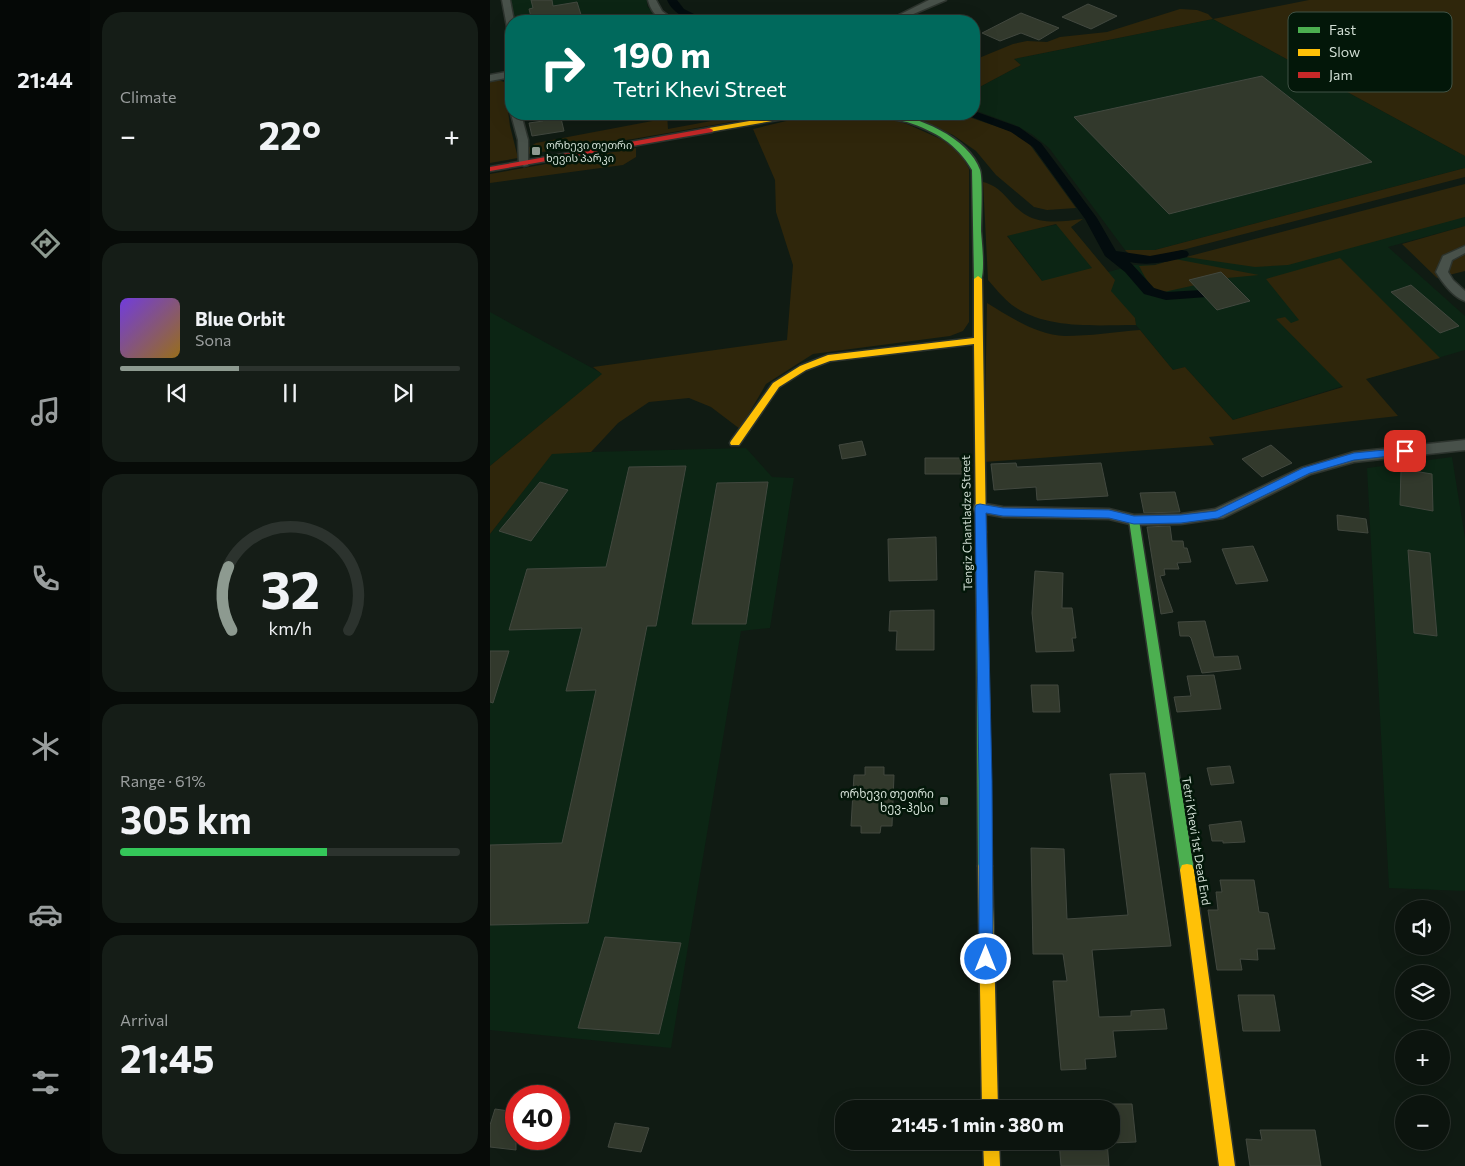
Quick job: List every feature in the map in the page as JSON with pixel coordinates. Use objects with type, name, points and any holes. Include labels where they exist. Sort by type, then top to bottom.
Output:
[{"type":"street","points":[[506,0],[509,15]]},
{"type":"street","points":[[652,0],[659,15]]},
{"type":"street","points":[[904,15],[937,0]]},
{"type":"street","points":[[490,78],[505,75]]},
{"type":"street","points":[[518,120],[523,140],[524,163]]},
{"type":"street","points":[[490,169],[767,120]]},
{"type":"street","name":"Tengiz Chantladze Street","points":[[908,120],[949,137],[966,151],[976,170],[986,978],[990,1100]]},
{"type":"street","points":[[1465,249],[1447,258],[1442,272],[1448,282],[1465,297]]},
{"type":"street","points":[[735,443],[776,385],[802,368],[828,358],[977,341]]},
{"type":"street","points":[[980,508],[1003,512],[1109,514],[1134,520],[1181,519],[1218,514],[1306,471],[1354,456],[1465,445]]},
{"type":"street","name":"Tetri Khevi 1st Dead End","points":[[1134,520],[1201,966],[1227,1166]]},
{"type":"street","points":[[991,1150],[992,1166]]},
{"type":"shaded area","points":[[510,0],[647,0],[647,6],[655,15],[514,15]]},
{"type":"shaded area","points":[[1309,0],[1465,0],[1465,156],[1347,92],[1452,92],[1452,12],[1288,12],[1288,60],[1213,19]]},
{"type":"shaded area","points":[[1180,9],[1197,10],[1208,14],[1213,19],[1014,59],[1021,65],[980,87],[980,58],[1013,44],[1027,41],[1047,42],[1060,37],[1107,32]]},
{"type":"shaded area","points":[[1213,19],[1288,60],[1288,92],[1347,92],[1465,156],[1465,168],[1155,250],[1125,250],[1049,148],[1033,135],[1015,125],[980,112],[980,87],[1021,65],[1014,59]]},
{"type":"shaded area","points":[[490,80],[499,80],[504,82],[505,120],[509,120],[518,158],[490,163]]},
{"type":"shaded area","points":[[658,120],[667,120],[668,129],[717,120],[742,120],[633,139],[528,154],[526,149],[536,143]]},
{"type":"shaded area","points":[[791,120],[893,120],[907,124],[943,140],[961,154],[969,169],[969,322],[963,331],[950,336],[813,354],[766,384],[740,429],[711,407],[689,398],[649,402],[618,423],[591,452],[552,454],[490,534],[490,466],[602,374],[593,367],[787,340],[793,265],[776,212],[775,180],[753,129]]},
{"type":"shaded area","points":[[921,120],[978,120],[1010,131],[1028,142],[1076,208],[1047,210],[1034,207],[996,175],[976,151],[953,135]]},
{"type":"shaded area","points":[[636,148],[636,157],[623,165],[490,183],[490,174]]},
{"type":"shaded area","points":[[1465,168],[1465,177],[1156,257],[1135,257],[1125,250],[1155,250]]},
{"type":"shaded area","points":[[983,182],[996,188],[1020,211],[1033,218],[1054,222],[1083,219],[1071,227],[1115,280],[1111,291],[1135,318],[1136,325],[1072,324],[1040,319],[1012,305],[988,280]],"holes":[[[1056,224],[1092,268],[1042,281],[1007,236]]]},
{"type":"shaded area","points":[[1465,184],[1465,217],[1288,265],[1255,267],[1186,257]]},
{"type":"shaded area","points":[[1465,216],[1465,226],[1388,247],[1465,316],[1465,350],[1233,420],[1185,367],[1173,370],[1136,325],[1135,318],[1042,281],[1007,235],[1083,219],[1071,227],[1108,272],[1134,265],[1155,265],[1186,257],[1270,266]]},
{"type":"shaded area","points":[[1465,226],[1465,271],[1437,278],[1402,244]]},
{"type":"shaded area","points":[[1340,258],[1440,358],[1366,379],[1398,416],[1209,437],[1214,445],[984,462],[987,303],[1034,329],[1055,335],[1084,335],[1140,330],[1173,370],[1185,367],[1233,420],[1343,387],[1276,319],[1285,317],[1291,323],[1299,320],[1266,279]]},
{"type":"shaded area","points":[[1175,259],[1259,275],[1227,278],[1164,292],[1152,286],[1139,266],[1155,265]]},
{"type":"shaded area","points":[[490,312],[603,374],[490,466]]},
{"type":"shaded area","points":[[746,448],[772,477],[794,478],[770,628],[741,631],[671,1048],[490,1030],[490,534],[552,453]]},
{"type":"shaded area","points":[[1452,457],[1465,538],[1465,891],[1389,888],[1367,468]]},
{"type":"building","points":[[531,0],[552,0],[553,6],[577,2],[581,15],[530,15],[529,9],[533,8]]},
{"type":"building","points":[[1088,4],[1117,16],[1091,29],[1062,17]]},
{"type":"building","points":[[1021,13],[1059,28],[1039,40],[1021,33],[1000,41],[982,33]]},
{"type":"building","points":[[1262,76],[1372,162],[1169,214],[1074,117]]},
{"type":"building","points":[[561,120],[564,131],[532,136],[529,123]]},
{"type":"building","points":[[1221,272],[1250,301],[1217,310],[1189,280]]},
{"type":"building","points":[[1411,285],[1459,326],[1440,333],[1391,292]]},
{"type":"building","points":[[862,441],[866,455],[842,459],[839,445]]},
{"type":"building","points":[[1271,445],[1292,463],[1262,477],[1242,459]]},
{"type":"building","points":[[925,458],[967,458],[967,474],[925,474]]},
{"type":"building","points":[[1016,463],[1017,467],[1101,463],[1108,496],[1037,500],[1036,487],[994,490],[991,464]]},
{"type":"building","points":[[686,466],[656,626],[647,626],[588,923],[490,925],[490,845],[562,843],[596,690],[566,691],[582,628],[509,630],[527,569],[606,567],[629,467]]},
{"type":"building","points":[[1401,469],[1432,474],[1433,511],[1400,505]]},
{"type":"building","points":[[540,482],[568,490],[531,541],[499,531]]},
{"type":"building","points":[[768,482],[746,624],[692,624],[717,483]]},
{"type":"building","points":[[1175,492],[1180,512],[1144,513],[1140,493]]},
{"type":"building","points":[[1337,515],[1366,519],[1368,533],[1338,530]]},
{"type":"building","points":[[1170,526],[1172,541],[1183,541],[1184,548],[1187,548],[1191,562],[1177,563],[1179,569],[1164,569],[1165,575],[1160,576],[1173,612],[1161,614],[1147,527]]},
{"type":"building","points":[[936,537],[937,580],[889,581],[888,539]]},
{"type":"building","points":[[1253,546],[1268,581],[1236,584],[1222,549]]},
{"type":"building","points":[[1408,550],[1430,553],[1437,636],[1414,633]]},
{"type":"building","points":[[1035,571],[1063,573],[1062,608],[1072,608],[1076,638],[1072,638],[1074,651],[1036,652],[1032,613]]},
{"type":"building","points":[[934,610],[934,650],[896,650],[897,631],[889,631],[890,611]]},
{"type":"building","points":[[1205,621],[1214,657],[1238,656],[1241,669],[1202,673],[1191,638],[1189,636],[1180,636],[1178,622]]},
{"type":"building","points":[[490,651],[509,651],[493,703],[490,702]]},
{"type":"building","points":[[1214,675],[1221,709],[1177,712],[1174,697],[1191,696],[1187,676]]},
{"type":"building","points":[[1031,685],[1058,685],[1060,712],[1033,712]]},
{"type":"building","points":[[1230,766],[1234,783],[1211,785],[1207,768]]},
{"type":"building","points":[[865,767],[884,767],[884,775],[894,775],[892,826],[881,826],[880,833],[861,833],[861,826],[851,826],[854,775],[865,775]]},
{"type":"building","points":[[1145,773],[1171,946],[1092,950],[1099,1017],[1131,1016],[1131,1011],[1164,1009],[1167,1029],[1113,1031],[1116,1057],[1085,1059],[1086,1069],[1061,1070],[1053,981],[1067,981],[1063,954],[1033,954],[1031,848],[1064,849],[1067,919],[1128,915],[1110,774]]},
{"type":"building","points":[[1241,821],[1245,842],[1223,843],[1223,841],[1212,841],[1209,825]]},
{"type":"building","points":[[1220,880],[1254,880],[1259,912],[1268,913],[1275,949],[1257,949],[1258,960],[1240,959],[1242,970],[1217,970],[1208,910],[1218,910],[1216,892],[1222,892]]},
{"type":"building","points":[[605,937],[681,943],[659,1034],[578,1028]]},
{"type":"building","points":[[1238,995],[1274,995],[1280,1031],[1243,1031]]},
{"type":"building","points":[[1120,1104],[1132,1104],[1136,1142],[1120,1143]]},
{"type":"building","points":[[495,1109],[505,1110],[505,1149],[490,1147],[490,1125]]},
{"type":"building","points":[[615,1123],[649,1128],[641,1152],[608,1147]]},
{"type":"building","points":[[1260,1130],[1315,1130],[1321,1166],[1250,1166],[1246,1139],[1262,1140]]},
{"type":"building","points":[[1060,1150],[1108,1150],[1109,1166],[1061,1166]]},
{"type":"waterway","points":[[672,0],[680,11],[688,15]]},
{"type":"waterway","points":[[980,116],[1023,134],[1037,145],[1091,218],[1110,253],[1130,269],[1149,291],[1166,296],[1202,294]]},
{"type":"waterway","points":[[1117,255],[1150,260],[1182,254]]},
{"type":"traffic: fast","points":[[905,120],[925,126],[949,138],[968,157],[976,170],[978,279]]},
{"type":"traffic: fast","points":[[1134,520],[1187,870]]},
{"type":"traffic: fast","points":[[981,532],[985,866]]},
{"type":"traffic: slow","points":[[709,130],[766,120]]},
{"type":"traffic: slow","points":[[978,279],[981,532]]},
{"type":"traffic: slow","points":[[735,443],[776,385],[803,368],[828,358],[977,341]]},
{"type":"traffic: slow","points":[[985,866],[990,1100]]},
{"type":"traffic: slow","points":[[1187,870],[1227,1166]]},
{"type":"traffic: slow","points":[[991,1150],[992,1166]]},
{"type":"traffic: jam","points":[[490,169],[709,130]]},
{"type":"place","name":"ორხევი თეთრი ხევის პარკი","points":[[536,151]]},
{"type":"place","name":"ორხევი თეთრი ხევ-ჰესი","points":[[944,801]]},
{"type":"route","points":[[986,959],[980,508],[1003,512],[1109,514],[1134,520],[1181,519],[1218,514],[1306,471],[1354,456],[1405,451]]}]
